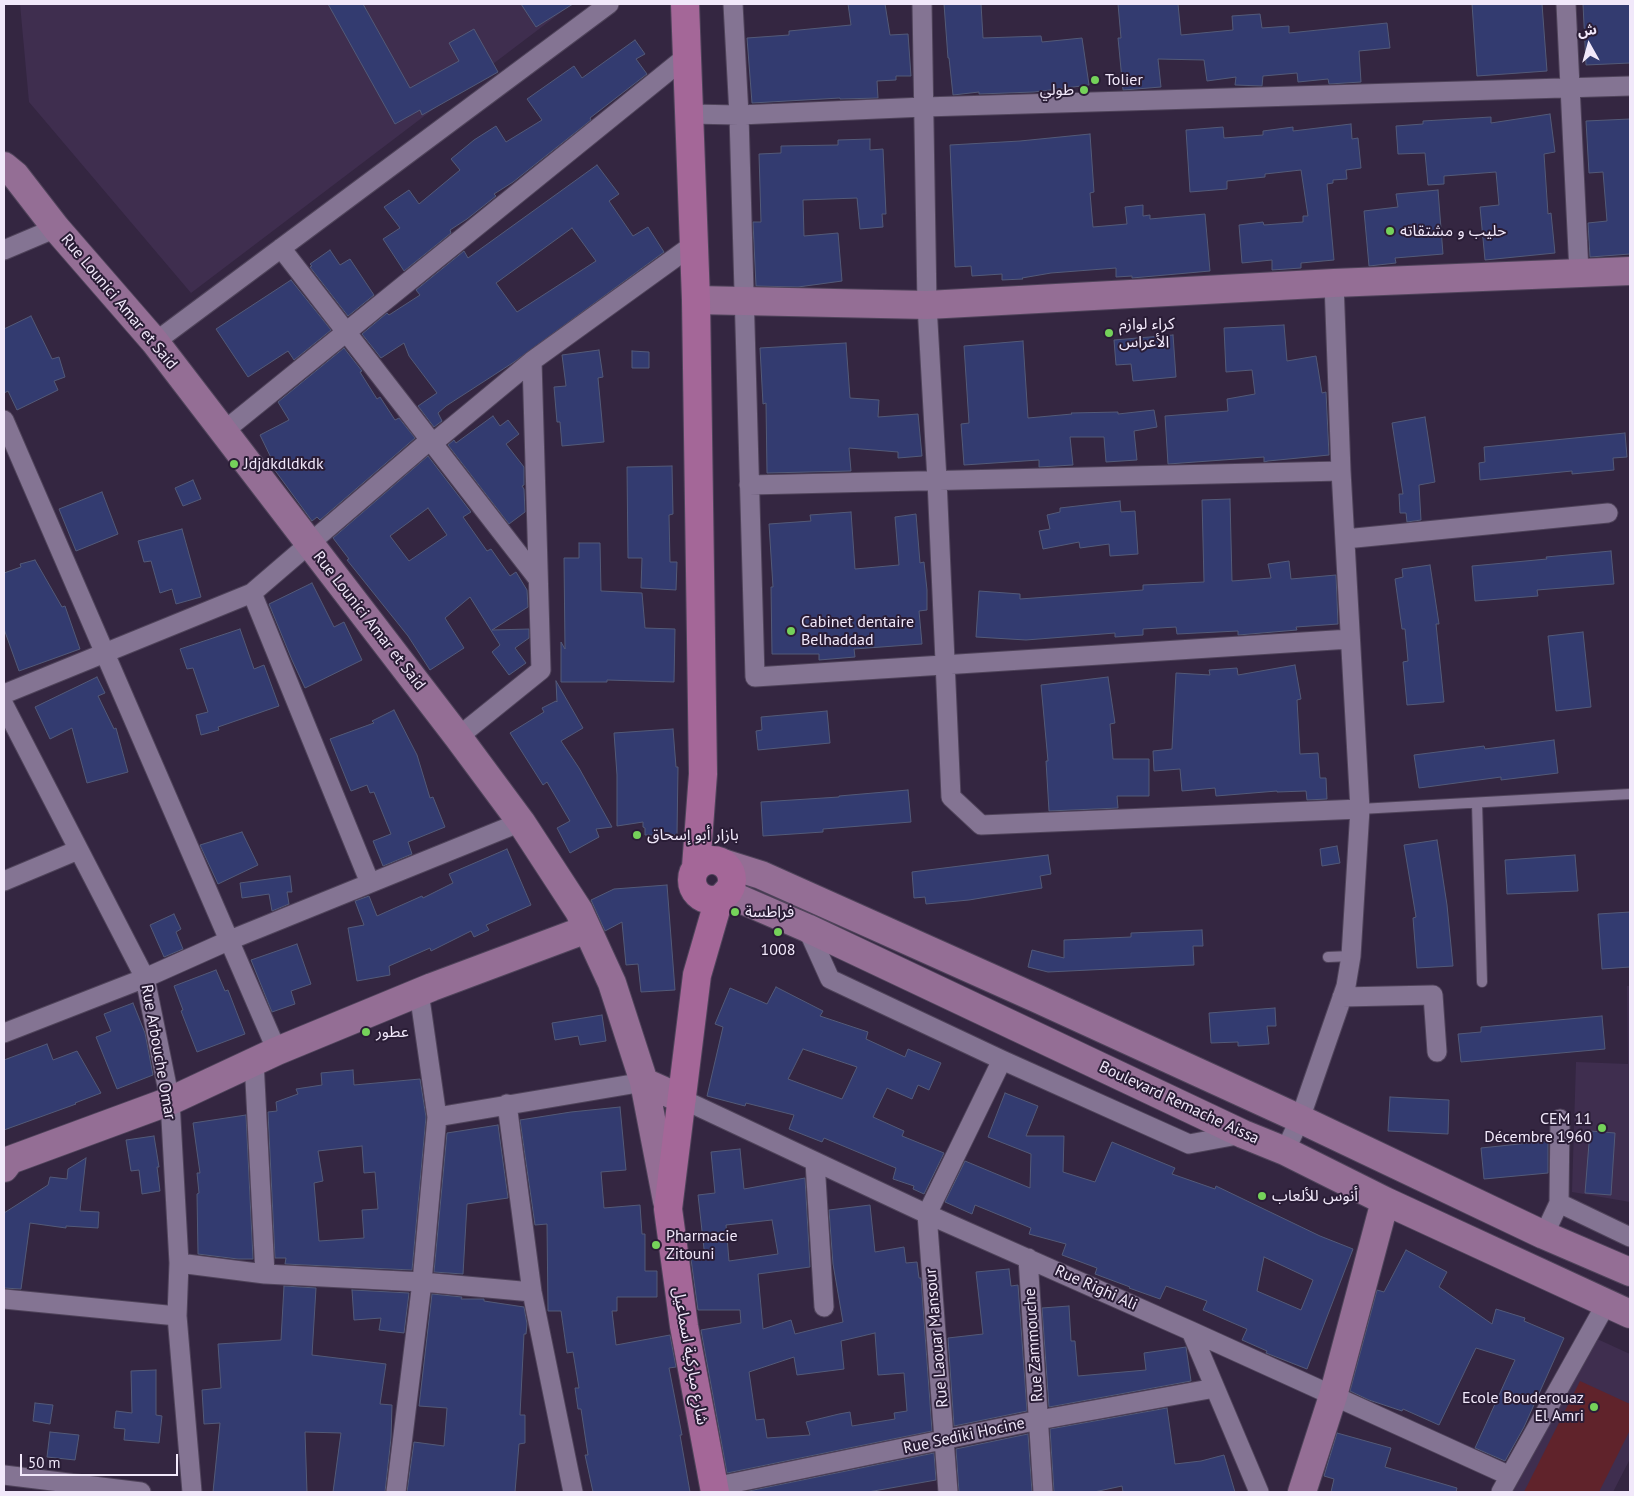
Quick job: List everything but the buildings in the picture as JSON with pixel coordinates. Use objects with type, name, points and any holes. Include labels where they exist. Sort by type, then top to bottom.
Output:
[{"type":"main road","points":[[685,4],[696,300],[703,774],[707,869],[697,975]]},
{"type":"main road","name":"Rue Lounici Amar et Said","points":[[4,166],[14,175],[56,228],[155,342],[224,431],[521,822],[579,911],[612,983],[644,1082],[668,1209]]},
{"type":"main road","points":[[696,300],[927,305],[1334,283],[1630,270]]},
{"type":"main road","points":[[697,975],[722,896],[731,885],[732,879],[728,867],[707,869]]},
{"type":"main road","points":[[707,869],[700,896],[712,900],[722,896]]},
{"type":"main road","points":[[707,869],[761,875],[1300,1119],[1544,1235],[1630,1272]]},
{"type":"main road","name":"Boulevard Remache Aissa","points":[[722,896],[807,928],[1618,1309]]},
{"type":"main road","points":[[6,1163],[170,1101],[266,1056],[420,992],[587,929]]},
{"type":"main road","name":"شارع مباركية اسماعيل","points":[[697,975],[668,1209],[684,1326],[714,1490]]},
{"type":"main road","points":[[644,1082],[682,1100]]},
{"type":"main road","points":[[1302,1492],[1333,1396],[1385,1200]]},
{"type":"street","points":[[155,342],[609,4]]},
{"type":"street","points":[[733,4],[739,114],[755,676],[946,666],[1350,639]]},
{"type":"street","points":[[922,4],[927,305],[951,797],[981,824],[1360,809]]},
{"type":"street","points":[[1566,4],[1578,272]]},
{"type":"street","points":[[224,431],[687,56]]},
{"type":"street","points":[[689,114],[1630,86]]},
{"type":"street","points":[[4,250],[56,228]]},
{"type":"street","points":[[4,694],[252,592],[431,442],[532,361],[694,244]]},
{"type":"street","points":[[281,248],[538,579]]},
{"type":"street","points":[[1285,1151],[1300,1119],[1346,986],[1351,956],[1360,809],[1341,471],[1334,283]]},
{"type":"street","points":[[458,737],[541,670],[532,361]]},
{"type":"street","points":[[4,420],[230,940],[266,1056],[265,1274]]},
{"type":"street","points":[[749,485],[1341,471]]},
{"type":"street","points":[[1345,539],[1608,514]]},
{"type":"street","points":[[252,592],[370,883]]},
{"type":"street","name":"Rue Arbouche Omar","points":[[4,705],[145,978],[170,1101],[179,1263],[177,1316],[192,1492]]},
{"type":"street","points":[[4,1033],[145,978],[230,940],[521,822]]},
{"type":"street","points":[[4,881],[78,850]]},
{"type":"street","points":[[807,928],[830,980],[1189,1144],[1243,1134]]},
{"type":"street","points":[[396,1492],[422,1282],[437,1117],[420,992]]},
{"type":"street","points":[[1342,997],[1433,995],[1438,1052]]},
{"type":"street","points":[[927,1214],[1002,1060]]},
{"type":"street","points":[[437,1117],[644,1082]]},
{"type":"street","name":"Rue Righi Ali","points":[[682,1100],[927,1214],[1333,1396],[1506,1484]]},
{"type":"street","points":[[507,1104],[532,1292],[573,1492]]},
{"type":"street","points":[[1544,1235],[1559,1203],[1560,1119]]},
{"type":"street","points":[[815,1162],[824,1307]]},
{"type":"street","points":[[1559,1203],[1630,1237]]},
{"type":"street","name":"Rue Laouar Mansour","points":[[927,1214],[946,1441],[948,1492]]},
{"type":"street","name":"Rue Zammouche","points":[[1028,1258],[1040,1420],[1043,1492]]},
{"type":"street","points":[[179,1263],[265,1274],[422,1282],[532,1292]]},
{"type":"street","points":[[4,1299],[177,1316]]},
{"type":"street","points":[[1506,1484],[1618,1309]]},
{"type":"street","points":[[1191,1331],[1259,1492]]},
{"type":"street","name":"Rue Sediki Hocine","points":[[714,1490],[1040,1420],[1215,1388]]},
{"type":"street","points":[[4,1474],[141,1492]]},
{"type":"lane","points":[[1360,809],[1630,794]]},
{"type":"lane","points":[[1477,803],[1482,982]]},
{"type":"lane","points":[[1328,957],[1351,956]]},
{"type":"shaded area","points":[[20,4],[572,4],[191,293],[29,102]]},
{"type":"shaded area","name":"CEM 11 Décembre 1960","points":[[1627,986],[1630,986],[1630,1202],[1572,1192],[1576,1062],[1628,1064]]},
{"type":"shaded area","name":"Ecole Bouderouaz El Amri","points":[[1595,1338],[1630,1354],[1630,1459],[1613,1492],[1513,1492]]},
{"type":"shaded area","name":"Ecole Bouderouaz El Amri","points":[[1580,1381],[1630,1404],[1630,1430],[1599,1492],[1524,1492]]},
{"type":"place","name":"Tolier","points":[[1095,80]]},
{"type":"place","name":"طولي","points":[[1084,90]]},
{"type":"place","name":"حليب و مشتقاته","points":[[1390,231]]},
{"type":"place","name":"كراء لوازم الأعراس","points":[[1109,333]]},
{"type":"place","name":"Jdjdkdldkdk","points":[[234,464]]},
{"type":"place","name":"Cabinet dentaire Belhaddad","points":[[791,631]]},
{"type":"place","name":"بازار أبو إسحاق","points":[[637,835]]},
{"type":"place","name":"فراطسة","points":[[735,912]]},
{"type":"place","name":"1008","points":[[778,932]]},
{"type":"place","name":"عطور","points":[[366,1032]]},
{"type":"place","name":"CEM 11 Décembre 1960","points":[[1602,1128]]},
{"type":"place","name":"أنوس للألعاب","points":[[1262,1196]]},
{"type":"place","name":"Pharmacie Zitouni","points":[[656,1245]]},
{"type":"place","name":"Ecole Bouderouaz El Amri","points":[[1594,1407]]}]
